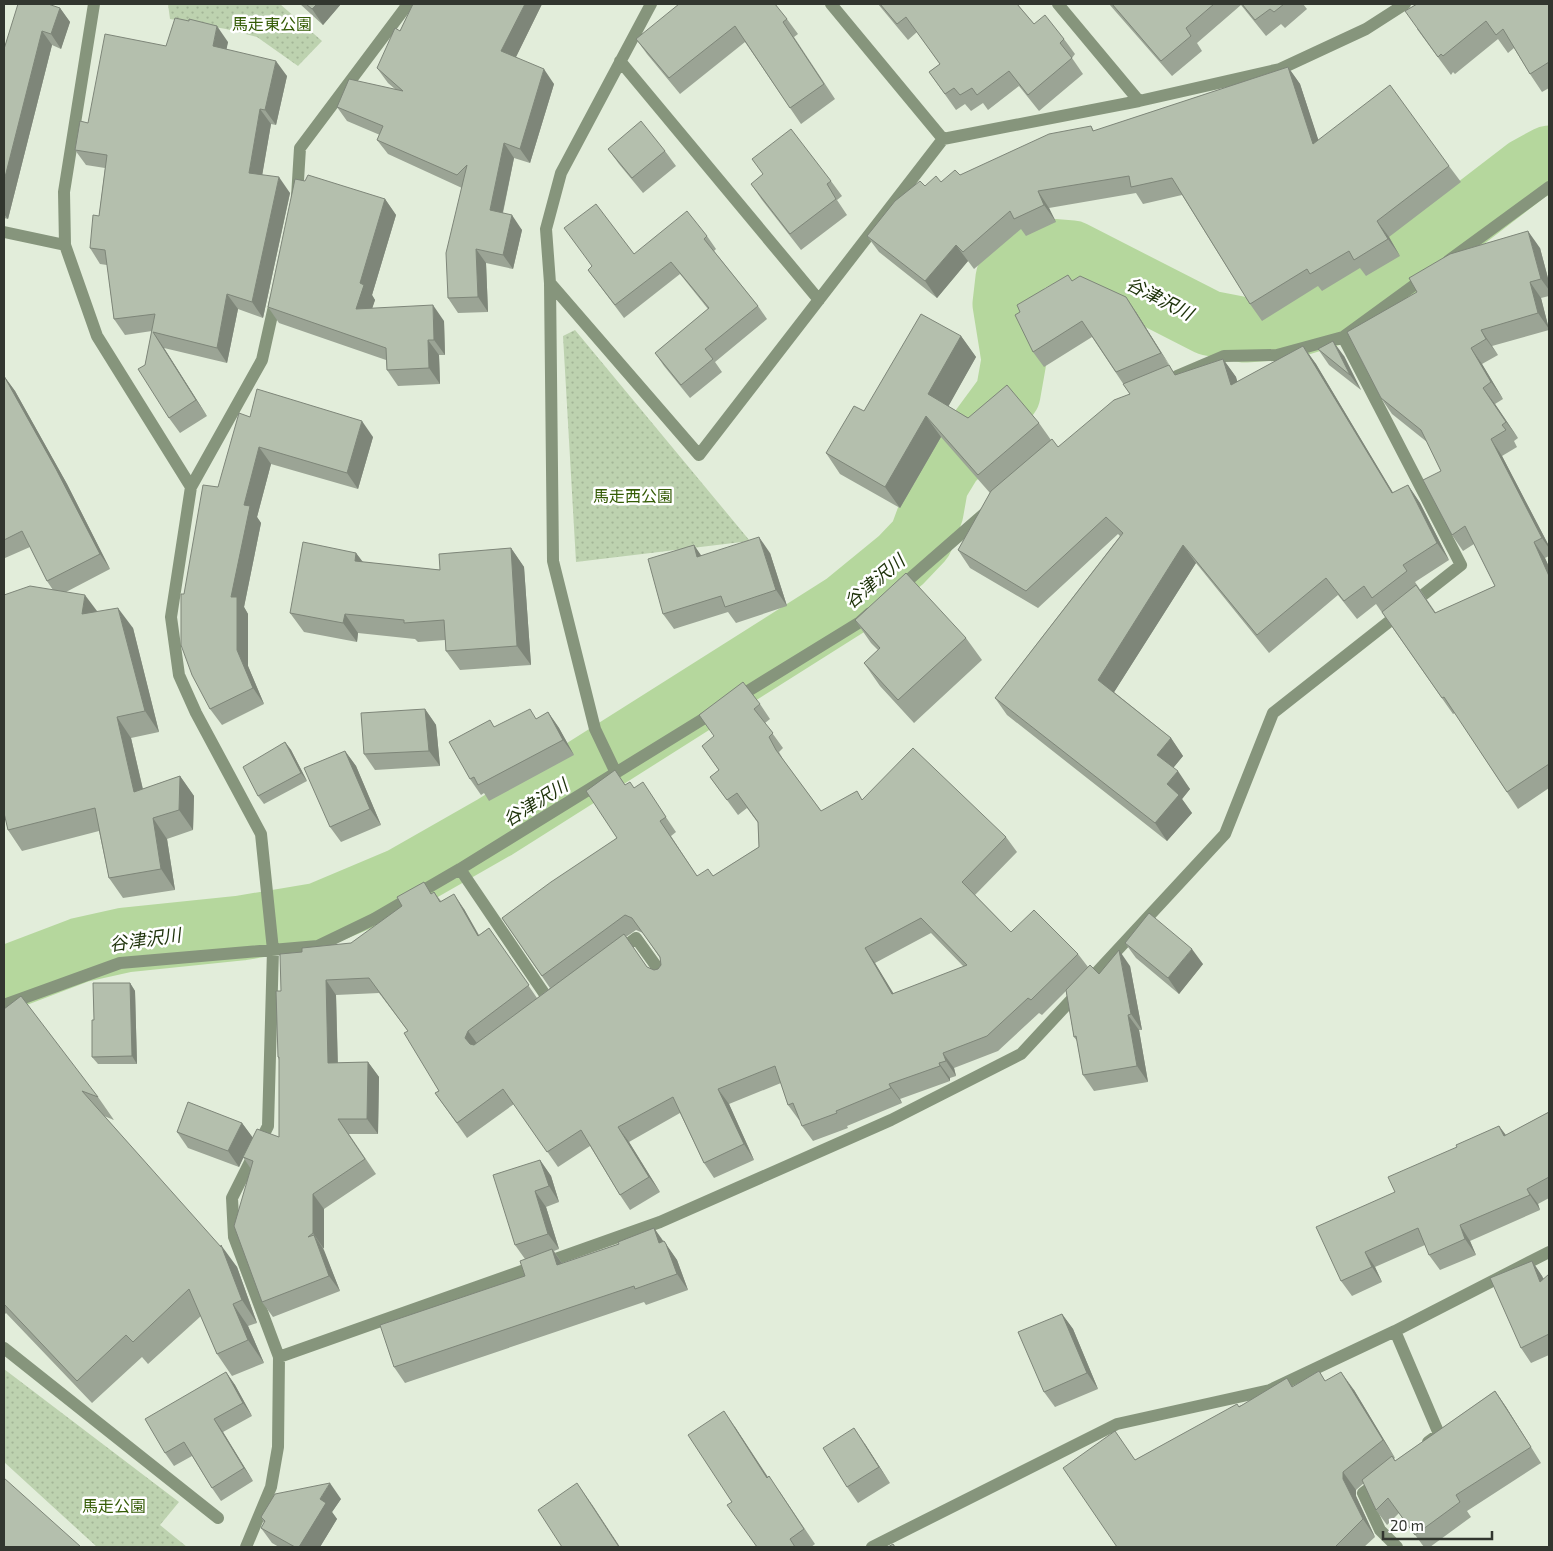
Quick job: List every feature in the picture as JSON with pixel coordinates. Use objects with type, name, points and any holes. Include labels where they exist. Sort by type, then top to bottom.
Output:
[{"type":"street","points":[[94,4],[64,192],[65,245],[97,336],[191,487]]},
{"type":"street","points":[[297,205],[300,148],[408,4]]},
{"type":"street","points":[[616,773],[596,729],[553,560],[550,283],[546,229],[561,173],[650,4]]},
{"type":"street","points":[[831,4],[943,139]]},
{"type":"street","points":[[1058,4],[1139,101]]},
{"type":"street","points":[[550,283],[699,455],[943,139],[1139,101],[1280,69],[1366,29],[1405,4]]},
{"type":"street","points":[[620,60],[819,300]]},
{"type":"street","points":[[1164,381],[1224,356],[1277,356],[1343,337],[1549,187]]},
{"type":"street","points":[[4,232],[65,245]]},
{"type":"street","points":[[246,1547],[271,1487],[278,1447],[278,1357],[234,1237],[232,1198],[268,1126],[273,950],[261,834],[196,713],[179,675],[171,617],[191,487],[262,360],[279,283]]},
{"type":"street","points":[[278,1357],[660,1222],[891,1120],[1021,1054],[1225,834],[1273,713],[1461,565],[1343,337]]},
{"type":"street","points":[[4,1005],[120,963],[318,946],[374,919],[460,869],[860,622],[999,502]]},
{"type":"street","points":[[460,869],[550,1002]]},
{"type":"street","points":[[605,962],[636,938],[664,976]]},
{"type":"street","points":[[872,1547],[1117,1424],[1270,1390],[1395,1331],[1548,1255]]},
{"type":"street","points":[[1395,1331],[1438,1434],[1416,1452]]},
{"type":"street","points":[[4,1348],[218,1518]]},
{"type":"street","points":[[1386,1476],[1364,1493],[1380,1530],[1397,1547]]},
{"type":"green space","name":"馬走東公園","points":[[168,4],[280,4],[322,41],[298,66],[257,37],[226,29],[170,19]]},
{"type":"green space","name":"馬走西公園","points":[[575,330],[750,541],[576,562],[563,336]]},
{"type":"green space","name":"馬走公園","points":[[4,1369],[179,1502],[160,1525],[187,1547],[97,1547],[4,1462]]},
{"type":"building","points":[[18,4],[48,4],[60,8],[51,34],[42,31],[4,181],[4,49]]},
{"type":"building","points":[[306,4],[317,4],[312,9]]},
{"type":"building","points":[[413,4],[525,4],[501,51],[544,69],[520,149],[504,143],[490,210],[512,215],[503,255],[476,249],[478,297],[448,298],[446,253],[467,165],[457,175],[377,140],[383,126],[337,107],[349,79],[403,91],[377,68],[395,28],[400,31]]},
{"type":"building","points":[[679,4],[775,4],[787,19],[783,22],[824,84],[790,108],[735,26],[669,78],[636,39]]},
{"type":"building","points":[[880,4],[1017,4],[1034,24],[1045,15],[1064,39],[1060,43],[1072,58],[1028,95],[1009,71],[977,95],[972,88],[960,95],[954,88],[945,94],[929,72],[940,64],[906,17],[897,24]]},
{"type":"building","points":[[1112,4],[1214,4],[1186,28],[1191,36],[1161,61]]},
{"type":"building","points":[[1242,4],[1284,4],[1274,12],[1270,9],[1255,20]]},
{"type":"building","points":[[1417,4],[1549,4],[1549,62],[1530,74],[1503,29],[1496,35],[1486,21],[1443,56],[1441,54],[1438,57],[1405,11]]},
{"type":"building","points":[[175,18],[189,21],[189,19],[217,26],[213,46],[276,61],[265,110],[260,109],[249,173],[279,177],[252,302],[227,294],[217,348],[153,332],[196,400],[169,418],[138,369],[145,365],[155,314],[114,319],[105,250],[90,248],[93,215],[99,216],[107,155],[75,150],[80,121],[88,123],[105,34],[166,46]]},
{"type":"building","points":[[1288,67],[1313,144],[1390,85],[1449,166],[1377,221],[1388,239],[1354,260],[1349,251],[1310,274],[1307,269],[1250,304],[1172,178],[1131,187],[1129,176],[1038,191],[1044,205],[1014,219],[1010,211],[963,252],[956,245],[925,281],[867,236],[895,201],[920,181],[925,186],[936,176],[941,182],[955,170],[960,175],[1049,134],[1091,126],[1093,131]]},
{"type":"building","points":[[641,121],[665,151],[632,178],[608,149]]},
{"type":"building","points":[[791,129],[831,181],[827,184],[836,199],[790,234],[751,184],[763,174],[752,159]]},
{"type":"building","points":[[308,175],[385,199],[360,283],[364,285],[356,309],[433,305],[434,340],[428,340],[429,368],[387,370],[386,348],[268,307],[295,179],[305,181]]},
{"type":"building","points":[[596,204],[634,254],[687,211],[707,236],[704,239],[758,306],[705,349],[713,359],[681,385],[655,353],[709,308],[671,262],[615,305],[588,270],[592,266],[564,228]]},
{"type":"building","points":[[1528,231],[1541,279],[1530,282],[1538,313],[1481,330],[1486,339],[1471,348],[1491,382],[1483,388],[1506,422],[1502,425],[1506,430],[1491,439],[1542,538],[1534,542],[1549,576],[1549,764],[1507,792],[1444,697],[1442,698],[1382,612],[1416,585],[1435,613],[1495,586],[1465,526],[1452,535],[1423,480],[1441,471],[1421,430],[1381,398],[1347,332],[1417,292],[1409,278],[1450,254]]},
{"type":"building","points":[[1068,275],[1072,281],[1080,276],[1126,297],[1161,353],[1116,372],[1082,321],[1033,352],[1015,315],[1020,312],[1017,305]]},
{"type":"building","points":[[921,314],[961,336],[928,394],[968,418],[1007,385],[1039,423],[978,475],[926,416],[885,487],[826,453],[854,406],[864,411]]},
{"type":"building","points":[[1333,341],[1350,375],[1318,349]]},
{"type":"building","points":[[1303,346],[1392,493],[1408,485],[1437,543],[1403,565],[1407,571],[1372,598],[1364,586],[1344,601],[1326,578],[1257,635],[1183,545],[1098,680],[1171,738],[1157,755],[1178,771],[1167,784],[1179,795],[1155,823],[995,698],[1123,533],[1106,517],[1026,591],[958,550],[991,491],[1052,439],[1058,447],[1114,400],[1130,394],[1123,384],[1169,365],[1175,375],[1223,359],[1231,385]]},
{"type":"building","points":[[4,376],[56,469],[100,554],[47,581],[22,531],[4,540]]},
{"type":"building","points":[[257,389],[362,421],[347,473],[259,447],[244,505],[250,506],[231,597],[237,597],[237,650],[253,688],[210,709],[192,675],[181,645],[181,594],[184,594],[203,485],[218,487],[239,413],[250,417]]},
{"type":"building","points":[[759,537],[776,590],[725,607],[721,596],[663,614],[648,559],[694,545],[697,557]]},
{"type":"building","points":[[303,542],[356,553],[355,561],[440,570],[439,554],[511,548],[517,646],[446,651],[444,620],[404,623],[404,620],[345,614],[343,623],[290,613]]},
{"type":"building","points":[[906,573],[966,638],[898,700],[864,663],[880,648],[855,620]]},
{"type":"building","points":[[30,586],[85,595],[82,614],[118,608],[145,711],[117,717],[134,792],[180,776],[179,810],[153,818],[161,869],[109,878],[95,808],[8,830],[4,813],[4,595]]},
{"type":"building","points":[[743,682],[760,704],[754,709],[773,733],[769,737],[776,750],[821,811],[857,791],[862,800],[913,748],[1006,837],[962,882],[1011,932],[1034,910],[1078,954],[1031,1000],[1028,998],[987,1036],[943,1053],[946,1061],[939,1063],[940,1066],[889,1084],[891,1088],[836,1111],[837,1113],[802,1126],[793,1103],[788,1105],[775,1066],[718,1089],[744,1144],[704,1163],[673,1097],[618,1127],[649,1177],[620,1195],[581,1130],[547,1152],[503,1089],[457,1123],[435,1093],[439,1091],[404,1033],[408,1031],[369,978],[326,980],[328,1063],[368,1062],[367,1119],[338,1119],[365,1159],[313,1194],[313,1233],[308,1237],[314,1235],[329,1276],[262,1302],[234,1226],[253,1161],[243,1157],[257,1129],[279,1137],[279,1057],[276,991],[281,991],[280,954],[302,952],[302,948],[351,943],[402,906],[397,897],[424,882],[431,894],[434,892],[440,902],[454,894],[478,936],[489,928],[529,985],[468,1031],[465,1038],[470,1044],[474,1045],[624,934],[647,967],[654,970],[658,969],[661,965],[660,957],[632,918],[625,915],[542,976],[502,918],[551,882],[617,838],[586,791],[615,770],[625,785],[630,782],[634,788],[643,782],[666,817],[660,821],[697,876],[708,869],[713,876],[759,847],[758,822],[737,793],[727,800],[710,777],[719,770],[702,746],[714,736],[699,715]],"holes":[[[921,918],[967,965],[892,994],[865,948]]]},
{"type":"building","points":[[425,709],[429,751],[364,754],[361,713]]},
{"type":"building","points":[[530,709],[536,719],[548,712],[563,740],[478,785],[474,777],[470,779],[449,742],[490,720],[494,727]]},
{"type":"building","points":[[285,742],[301,773],[258,796],[243,767]]},
{"type":"building","points":[[345,751],[370,809],[330,827],[304,768]]},
{"type":"building","points":[[1149,913],[1192,949],[1168,978],[1125,943]]},
{"type":"building","points":[[1119,950],[1131,1014],[1128,1015],[1137,1066],[1083,1075],[1066,990],[1090,965],[1099,974]]},
{"type":"building","points":[[93,983],[130,983],[132,1056],[92,1057]]},
{"type":"building","points":[[21,996],[98,1097],[82,1091],[221,1247],[221,1245],[242,1300],[233,1304],[248,1340],[217,1354],[189,1289],[133,1342],[126,1335],[77,1381],[4,1304],[4,1009]]},
{"type":"building","points":[[188,1102],[242,1123],[228,1151],[177,1132]]},
{"type":"building","points":[[1549,1112],[1549,1177],[1527,1189],[1530,1195],[1460,1225],[1465,1239],[1429,1255],[1418,1228],[1365,1252],[1372,1267],[1341,1281],[1316,1227],[1395,1192],[1388,1177],[1457,1147],[1456,1145],[1499,1126],[1504,1136]]},
{"type":"building","points":[[540,1160],[549,1186],[535,1191],[548,1234],[515,1245],[493,1175]]},
{"type":"building","points":[[654,1228],[659,1243],[664,1241],[666,1244],[677,1274],[635,1289],[634,1286],[394,1367],[380,1325],[525,1276],[520,1261],[552,1249],[557,1265],[619,1244],[618,1242]]},
{"type":"building","points":[[1532,1261],[1540,1282],[1549,1274],[1549,1334],[1521,1348],[1490,1278]]},
{"type":"building","points":[[1062,1314],[1087,1373],[1044,1392],[1018,1332]]},
{"type":"building","points":[[1319,1371],[1325,1381],[1341,1372],[1383,1440],[1343,1472],[1343,1479],[1363,1519],[1335,1547],[1117,1547],[1063,1468],[1115,1431],[1135,1460],[1237,1404],[1239,1407],[1287,1378],[1292,1387]]},
{"type":"building","points":[[226,1372],[243,1403],[214,1419],[244,1468],[212,1488],[184,1442],[165,1453],[145,1419]]},
{"type":"building","points":[[1495,1391],[1531,1447],[1456,1495],[1460,1502],[1415,1535],[1388,1498],[1376,1510],[1362,1480],[1392,1456],[1395,1461]]},
{"type":"building","points":[[724,1411],[767,1478],[769,1476],[804,1529],[790,1539],[795,1547],[757,1547],[727,1505],[732,1502],[688,1435]]},
{"type":"building","points":[[854,1428],[879,1467],[847,1487],[823,1448]]},
{"type":"building","points":[[4,1478],[81,1547],[4,1547]]},
{"type":"building","points":[[330,1483],[320,1499],[326,1503],[299,1547],[295,1547],[261,1528],[265,1521],[261,1517],[275,1494]]},
{"type":"building","points":[[577,1483],[619,1547],[562,1547],[538,1510]]},
{"type":"waterway","name":"谷津沢川","points":[[4,979],[80,950],[125,940],[241,928],[319,915],[402,880],[495,827],[846,605],[901,560],[921,539],[931,512],[936,484],[950,461],[980,432],[1008,394],[1014,360],[1005,304],[1008,278],[1026,261],[1047,251],[1072,253],[1209,323],[1245,330],[1288,327],[1333,313],[1372,289],[1527,170],[1549,158]]}]
